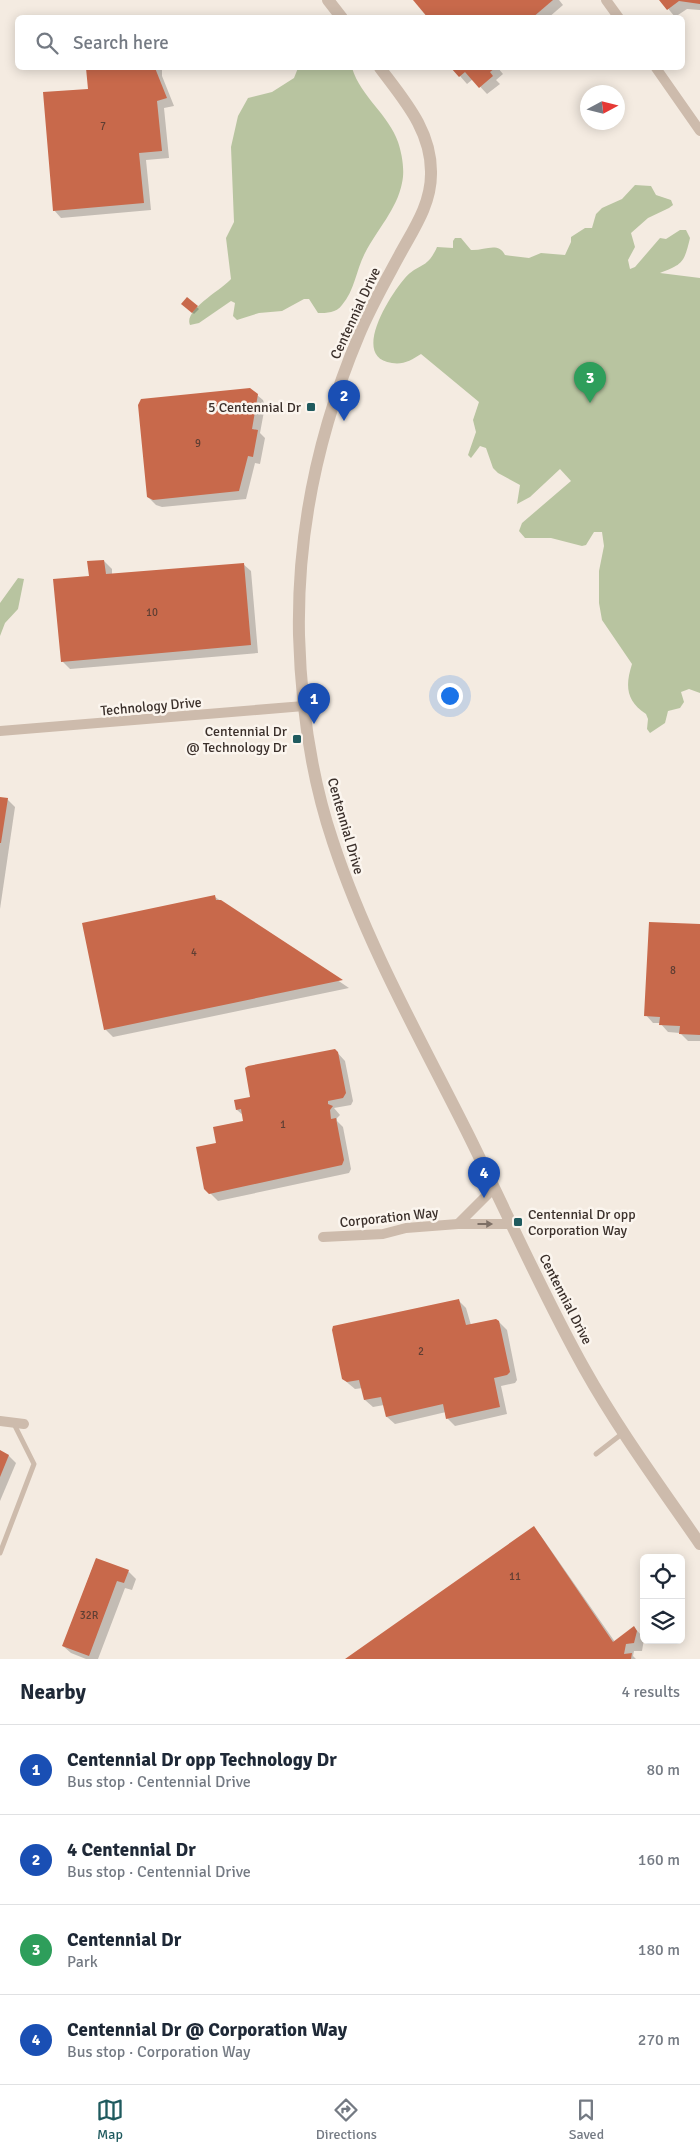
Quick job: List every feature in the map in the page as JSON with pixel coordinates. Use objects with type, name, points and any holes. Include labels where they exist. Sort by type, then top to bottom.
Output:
[{"type":"street","points":[[328,0],[340,15]]},
{"type":"street","points":[[606,0],[617,15]]},
{"type":"street","name":"Centennial Drive","points":[[382,70],[405,100],[426,140],[431,173],[430,190],[424,210],[360,332],[321,446],[310,498],[300,587],[299,634],[304,706],[322,802],[331,838],[375,948],[583,1367],[624,1433],[700,1544]]},
{"type":"street","points":[[657,70],[700,131]]},
{"type":"street","name":"Technology Drive","points":[[0,731],[304,706]]},
{"type":"street","name":"Corporation Way","points":[[458,1224],[494,1188]]},
{"type":"street","name":"Corporation Way","points":[[323,1237],[383,1234],[406,1228],[458,1224],[512,1224]]},
{"type":"street","points":[[0,1421],[24,1424]]},
{"type":"lane","points":[[0,1553],[34,1464],[13,1422]]},
{"type":"lane","points":[[596,1454],[624,1433]]},
{"type":"green space","points":[[297,70],[353,70],[362,88],[394,132],[398,142],[402,157],[403,173],[396,202],[365,253],[350,293],[337,310],[328,313],[318,313],[309,299],[304,299],[282,311],[259,313],[237,320],[233,316],[235,303],[231,301],[199,323],[190,325],[189,319],[198,306],[231,279],[226,238],[234,222],[231,147],[238,116],[248,98],[272,92],[294,78]]},
{"type":"green space","points":[[635,185],[651,186],[656,195],[671,200],[673,205],[648,218],[631,233],[635,247],[628,260],[630,269],[635,267],[660,238],[666,239],[680,230],[686,230],[690,238],[684,258],[678,265],[660,273],[700,278],[700,693],[689,689],[681,692],[684,702],[680,708],[668,711],[665,723],[650,733],[647,729],[648,719],[646,714],[634,704],[629,692],[628,679],[632,664],[602,620],[599,603],[599,571],[604,546],[602,532],[594,532],[586,545],[582,546],[551,538],[525,538],[519,531],[522,523],[571,481],[560,469],[530,497],[517,504],[520,485],[498,473],[493,468],[486,448],[480,446],[471,458],[468,455],[476,432],[473,420],[479,402],[421,354],[404,363],[392,363],[380,359],[374,350],[377,325],[398,286],[410,273],[430,259],[437,247],[453,248],[455,238],[461,238],[471,250],[499,248],[505,255],[529,258],[541,253],[565,255],[571,242],[571,237],[585,228],[592,228],[596,214],[602,208],[622,199]]},
{"type":"green space","points":[[18,578],[24,579],[18,609],[5,623],[0,636],[0,603]]},
{"type":"building","points":[[413,0],[553,0],[536,15],[426,15]]},
{"type":"building","points":[[659,0],[700,0],[700,4],[679,1],[667,10]]},
{"type":"building","points":[[86,70],[156,70],[167,98],[157,101],[162,151],[139,153],[144,203],[53,211],[43,92],[88,89]]},
{"type":"building","points":[[453,70],[492,70],[490,72],[493,76],[479,88],[465,72],[459,77]]},
{"type":"building","points":[[187,297],[198,306],[192,313],[181,304]]},
{"type":"building","points":[[250,388],[258,394],[252,429],[258,430],[253,457],[248,456],[239,491],[153,500],[147,497],[138,405],[141,399]]},
{"type":"building","points":[[104,560],[106,574],[244,563],[251,645],[61,662],[53,579],[89,576],[87,561]]},
{"type":"building","points":[[0,797],[8,798],[1,843],[0,843]]},
{"type":"building","points":[[215,895],[216,900],[221,900],[343,980],[104,1030],[82,923]]},
{"type":"building","points":[[649,922],[700,924],[700,1035],[679,1034],[680,1026],[659,1025],[660,1017],[644,1016]]},
{"type":"building","points":[[335,1049],[338,1052],[346,1093],[343,1098],[328,1101],[328,1104],[333,1106],[330,1110],[331,1119],[336,1118],[344,1160],[342,1165],[209,1194],[204,1189],[196,1147],[216,1143],[213,1127],[243,1121],[241,1109],[236,1110],[234,1100],[250,1097],[245,1068]]},
{"type":"building","points":[[459,1299],[466,1325],[496,1319],[499,1321],[510,1372],[507,1375],[494,1378],[500,1407],[446,1419],[443,1404],[386,1417],[381,1397],[364,1400],[359,1380],[347,1382],[342,1379],[332,1330],[333,1326]]},
{"type":"building","points":[[0,1450],[9,1455],[0,1477]]},
{"type":"building","points":[[534,1526],[613,1642],[634,1626],[637,1631],[634,1643],[626,1644],[624,1654],[632,1653],[631,1659],[345,1659]]},
{"type":"building","points":[[96,1558],[129,1570],[124,1583],[117,1581],[89,1656],[62,1646]]},
{"type":"place","name":"Centennial Dr","points":[[590,403]]},
{"type":"place","name":"5 Centennial Dr","points":[[311,407]]},
{"type":"place","name":"4 Centennial Dr","points":[[344,421]]},
{"type":"place","name":"Centennial Dr opp Technology Dr","points":[[314,724]]},
{"type":"place","name":"Centennial Dr @ Technology Dr","points":[[297,739]]},
{"type":"place","name":"Centennial Dr @ Corporation Way","points":[[484,1198]]},
{"type":"place","name":"Centennial Dr opp Corporation Way","points":[[518,1222]]}]
